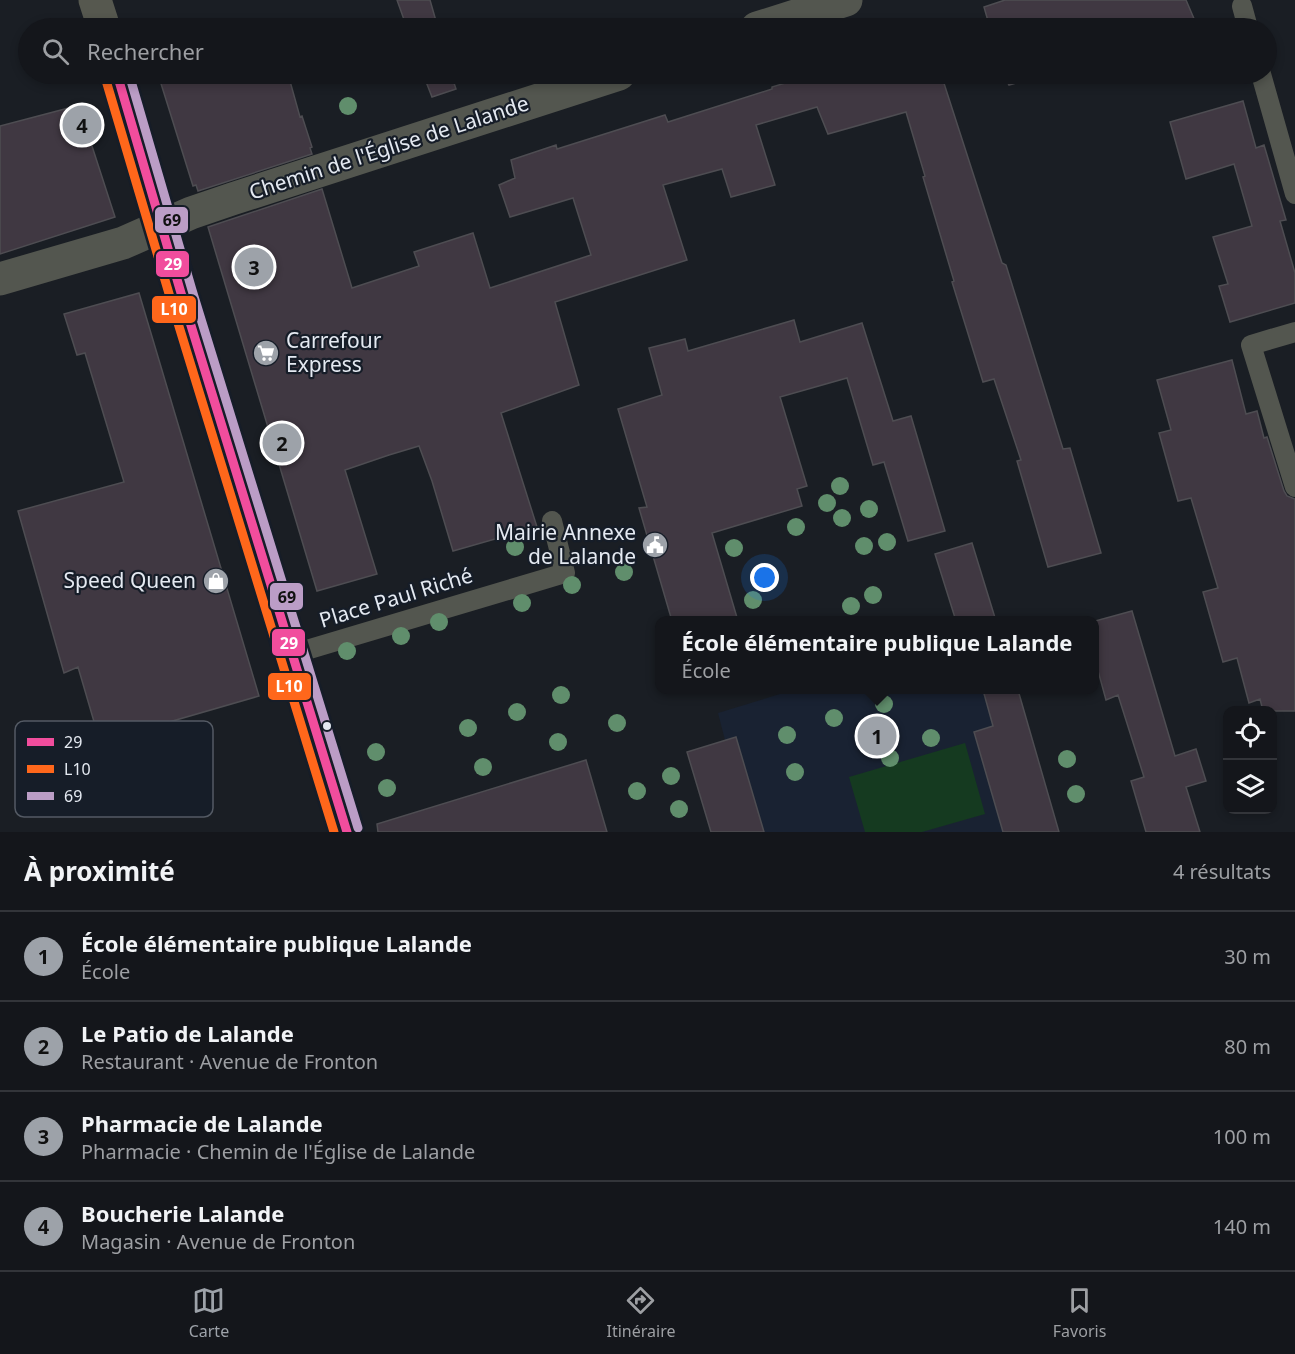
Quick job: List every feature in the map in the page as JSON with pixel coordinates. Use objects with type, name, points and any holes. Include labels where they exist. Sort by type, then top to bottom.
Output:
[{"type":"street","points":[[95,0],[101,18]]},
{"type":"street","points":[[788,18],[843,0]]},
{"type":"street","points":[[120,84],[161,226],[347,832]]},
{"type":"street","name":"Chemin de l'Église de Lalande","points":[[0,279],[123,243],[191,213],[240,196],[588,84]]},
{"type":"lane","points":[[1242,6],[1245,18]]},
{"type":"lane","points":[[1264,84],[1295,194]]},
{"type":"lane","points":[[1295,332],[1251,345],[1295,487]]},
{"type":"lane","name":"Place Paul Riché","points":[[293,654],[565,573],[552,521]]},
{"type":"shaded area","points":[[780,694],[1019,694],[1059,832],[711,832],[687,752],[725,740],[718,713]]},
{"type":"green space","points":[[965,743],[985,814],[922,832],[865,832],[849,777]]},
{"type":"building","points":[[397,0],[430,0],[435,18],[403,18]]},
{"type":"building","points":[[1005,0],[1186,0],[1194,18],[987,18],[984,7]]},
{"type":"building","points":[[161,84],[291,84],[300,117],[302,116],[312,147],[310,148],[312,154],[198,191],[196,185],[193,186]]},
{"type":"building","points":[[427,84],[454,84],[456,89],[432,97]]},
{"type":"building","points":[[782,84],[944,84],[1002,263],[1006,265],[1063,449],[1070,448],[1101,553],[1048,567],[1017,461],[1021,460],[994,379],[983,382],[952,282],[954,281],[906,112],[828,134],[817,107],[756,125],[775,185],[731,197],[722,169],[663,185],[687,260],[555,302],[579,385],[501,413],[537,527],[453,551],[419,446],[345,470],[377,574],[317,591],[208,227],[322,189],[352,288],[419,266],[414,252],[473,233],[490,288],[591,255],[573,198],[510,217],[499,185],[515,178],[511,160],[556,145],[557,149],[665,115],[668,122],[772,89]]},
{"type":"building","points":[[1243,101],[1256,148],[1264,145],[1286,220],[1280,221],[1295,273],[1295,303],[1230,322],[1219,286],[1228,284],[1213,237],[1252,226],[1234,164],[1186,179],[1170,122]]},
{"type":"building","points":[[84,104],[96,142],[91,143],[115,217],[0,254],[0,126]]},
{"type":"building","points":[[139,293],[259,696],[173,721],[94,721],[78,667],[64,673],[18,511],[124,482],[85,353],[77,355],[64,314]]},
{"type":"building","points":[[794,320],[800,342],[862,323],[893,421],[911,416],[945,531],[908,541],[884,462],[873,465],[847,378],[780,397],[807,486],[797,489],[802,506],[712,533],[737,616],[671,616],[639,508],[647,507],[618,409],[662,395],[649,348],[685,339],[688,351]]},
{"type":"building","points":[[1232,360],[1246,414],[1257,411],[1264,438],[1267,437],[1284,491],[1287,496],[1295,499],[1295,711],[1277,711],[1277,706],[1262,706],[1260,699],[1249,703],[1237,658],[1223,662],[1203,592],[1218,588],[1191,498],[1178,501],[1159,433],[1171,430],[1157,380]]},
{"type":"building","points":[[972,543],[994,616],[954,616],[935,554]]},
{"type":"building","points":[[1132,611],[1175,756],[1196,749],[1206,781],[1186,787],[1200,832],[1146,832],[1131,781],[1144,777],[1118,695],[1106,700],[1099,675],[1099,620]]},
{"type":"building","points":[[984,694],[1019,694],[1059,832],[1003,832],[974,732],[993,726]]},
{"type":"building","points":[[736,737],[764,832],[711,832],[687,752]]},
{"type":"building","points":[[586,760],[607,832],[378,832],[377,824]]},
{"type":"transit line","name":"L10","points":[[107,84],[334,832]]},
{"type":"transit line","name":"29","points":[[120,84],[181,293],[347,832]]},
{"type":"transit line","name":"69","points":[[132,84],[192,290],[358,828]]},
{"type":"place","name":"Boucherie Lalande","points":[[82,125]]},
{"type":"place","name":"Pharmacie de Lalande","points":[[254,267]]},
{"type":"place","name":"Carrefour Express","points":[[266,353]]},
{"type":"place","name":"Le Patio de Lalande","points":[[282,443]]},
{"type":"place","name":"Mairie Annexe de Lalande","points":[[655,545]]},
{"type":"place","name":"Speed Queen","points":[[216,581]]},
{"type":"place","name":"École élémentaire publique Lalande","points":[[877,736]]}]
